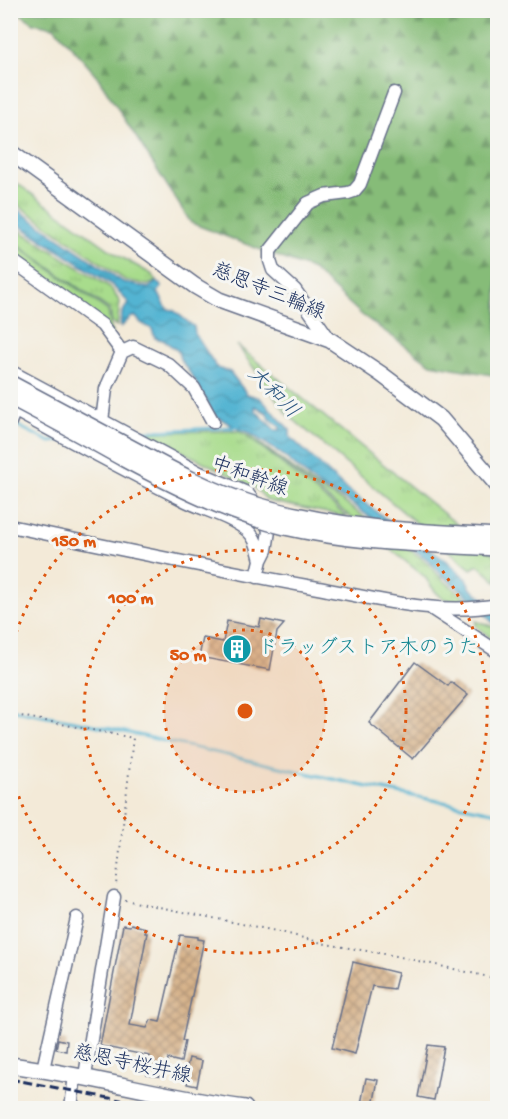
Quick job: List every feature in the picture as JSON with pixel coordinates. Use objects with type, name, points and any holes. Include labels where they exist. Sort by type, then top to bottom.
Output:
[{"type":"main road","name":"慈恩寺三輪線","points":[[10,152],[195,286],[219,300],[330,340],[381,374],[441,418],[497,485]]},
{"type":"main road","name":"中和幹線","points":[[10,383],[165,466],[212,489],[248,503],[285,513],[352,525],[498,536]]},
{"type":"main road","name":"中和幹線","points":[[12,409],[207,501],[245,515],[293,528],[353,538],[498,548]]},
{"type":"main road","name":"慈恩寺桜井線","points":[[10,1065],[80,1075],[174,1097],[245,1108]]},
{"type":"street","points":[[330,340],[295,290],[273,270],[270,250],[308,203],[324,196],[341,195],[354,191],[364,175],[394,93]]},
{"type":"street","points":[[10,259],[102,325],[122,352]]},
{"type":"street","points":[[102,421],[106,389],[122,352],[133,347],[168,364],[194,388],[213,422]]},
{"type":"street","points":[[10,371],[200,473],[247,493],[264,515],[269,531],[266,550],[257,577]]},
{"type":"street","points":[[12,409],[130,473],[241,526],[252,535],[257,543],[261,560]]},
{"type":"street","points":[[10,526],[206,568],[428,607],[476,609],[498,605]]},
{"type":"street","points":[[428,607],[498,652]]},
{"type":"street","points":[[70,1108],[80,1075],[114,897]]},
{"type":"street","points":[[43,1069],[77,918]]},
{"type":"path","points":[[10,714],[133,738],[114,897],[498,979]]},
{"type":"green space","points":[[16,11],[497,11],[497,372],[492,375],[431,364],[362,315],[313,270],[191,223],[97,76],[54,27],[34,23]]},
{"type":"green space","points":[[11,179],[116,254],[153,275],[157,281],[148,285],[125,280],[11,200]]},
{"type":"green space","points":[[11,225],[110,287],[120,302],[117,326],[112,323],[110,310],[11,240]]},
{"type":"green space","points":[[11,241],[108,311],[112,334],[11,256]]},
{"type":"green space","points":[[237,345],[497,557],[497,582],[478,565],[471,569],[288,415]]},
{"type":"green space","points":[[238,431],[252,437],[318,488],[342,501],[424,560],[443,580],[471,602],[443,598],[425,577],[266,449],[247,437],[347,517],[268,501],[254,487],[143,432]]},
{"type":"green space","points":[[476,621],[497,628],[497,643],[476,626]]},
{"type":"water","name":"大和川","points":[[11,205],[123,282],[148,288],[157,282],[162,287],[158,292],[167,309],[173,310],[194,327],[195,334],[217,368],[230,372],[247,394],[260,398],[290,430],[290,437],[346,489],[446,560],[466,579],[471,589],[497,608],[497,625],[427,559],[346,500],[320,487],[279,452],[248,432],[214,415],[180,359],[178,351],[163,340],[155,338],[152,329],[141,323],[135,316],[121,327],[122,314],[129,303],[111,284],[11,220]],"holes":[[[255,406],[267,413],[269,418],[280,427],[280,430],[275,430],[255,410]]]},
{"type":"building","name":"ドラッグストア木のうた","points":[[261,619],[284,624],[277,632],[270,670],[199,657],[203,638],[223,642],[227,621],[259,627]]},
{"type":"building","points":[[415,662],[448,686],[451,682],[468,695],[413,759],[369,723]]},
{"type":"building","points":[[131,924],[146,928],[145,933],[147,933],[130,1025],[147,1028],[151,1020],[160,1022],[180,935],[204,940],[182,1041],[185,1041],[181,1062],[168,1059],[165,1077],[147,1075],[150,1056],[100,1046],[123,925],[130,926]]},
{"type":"building","points":[[353,962],[398,973],[394,989],[372,986],[355,1054],[332,1048]]},
{"type":"building","points":[[58,1039],[67,1041],[66,1051],[56,1049]]},
{"type":"building","points":[[428,1045],[444,1047],[434,1100],[418,1097]]},
{"type":"building","points":[[189,1058],[202,1061],[197,1086],[187,1084],[190,1071],[186,1070]]},
{"type":"building","points":[[366,1078],[378,1080],[373,1106],[361,1104]]},
{"type":"waterway","points":[[14,424],[50,442],[60,441]]},
{"type":"waterway","points":[[132,432],[239,427]]},
{"type":"waterway","points":[[10,709],[85,723],[368,787],[498,813]]},
{"type":"railway","points":[[10,1079],[162,1108]]},
{"type":"place","name":"ドラッグストア木のうた","points":[[237,649]]}]
